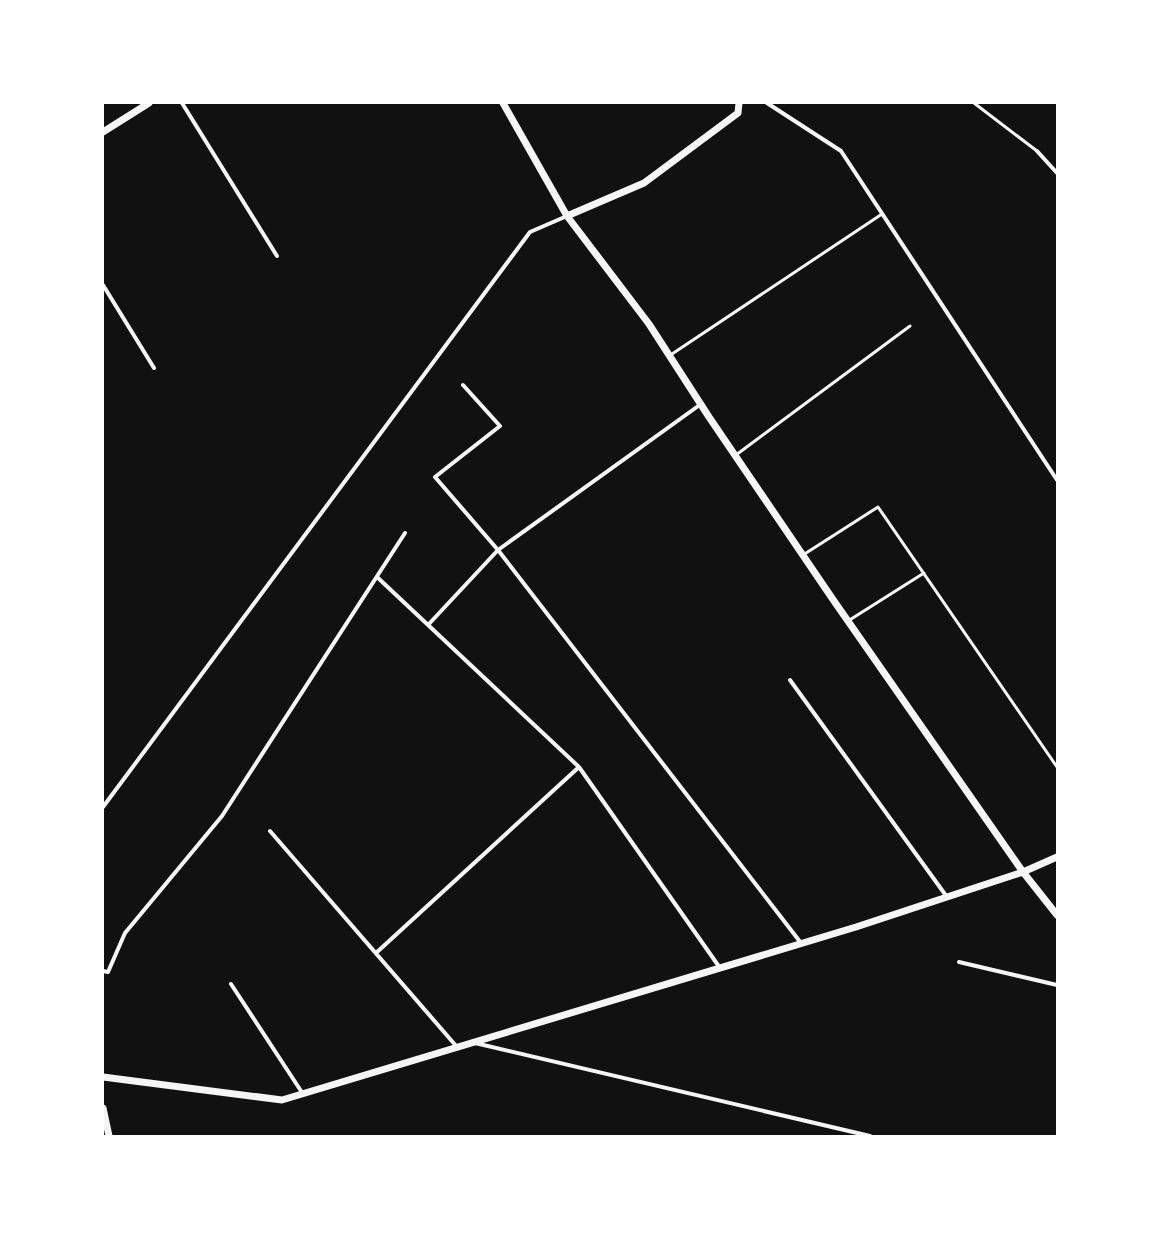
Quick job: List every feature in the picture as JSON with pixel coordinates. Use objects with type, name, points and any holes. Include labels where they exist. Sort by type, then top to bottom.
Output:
[{"type":"street","points":[[103,131],[149,103]]},
{"type":"street","points":[[182,103],[277,256]]},
{"type":"street","points":[[503,103],[567,216],[649,324],[700,404],[803,555],[1023,872],[1057,915]]},
{"type":"street","points":[[103,807],[530,232],[644,183],[738,113],[740,103]]},
{"type":"street","points":[[767,103],[841,151],[1057,480]]},
{"type":"street","points":[[1037,152],[1057,173]]},
{"type":"street","points":[[103,285],[154,368]]},
{"type":"street","points":[[463,385],[500,426],[436,476],[498,550],[802,944]]},
{"type":"street","points":[[428,625],[498,550],[700,404]]},
{"type":"street","points":[[103,971],[108,972],[124,933],[222,816],[405,533]]},
{"type":"street","points":[[376,577],[579,767],[720,968]]},
{"type":"street","points":[[790,680],[947,897]]},
{"type":"street","points":[[376,953],[579,767]]},
{"type":"street","points":[[270,831],[458,1047]]},
{"type":"street","points":[[103,1077],[282,1100],[802,944],[1023,872],[1057,857]]},
{"type":"street","points":[[959,962],[1057,985]]},
{"type":"street","points":[[231,984],[303,1094]]},
{"type":"street","points":[[474,1042],[870,1136]]},
{"type":"street","points":[[103,1108],[109,1136]]},
{"type":"lane","points":[[974,103],[1037,152]]},
{"type":"lane","points":[[670,356],[882,214]]},
{"type":"lane","points":[[736,455],[910,326]]},
{"type":"lane","points":[[803,555],[878,507],[1057,767]]},
{"type":"lane","points":[[848,620],[924,573]]}]
